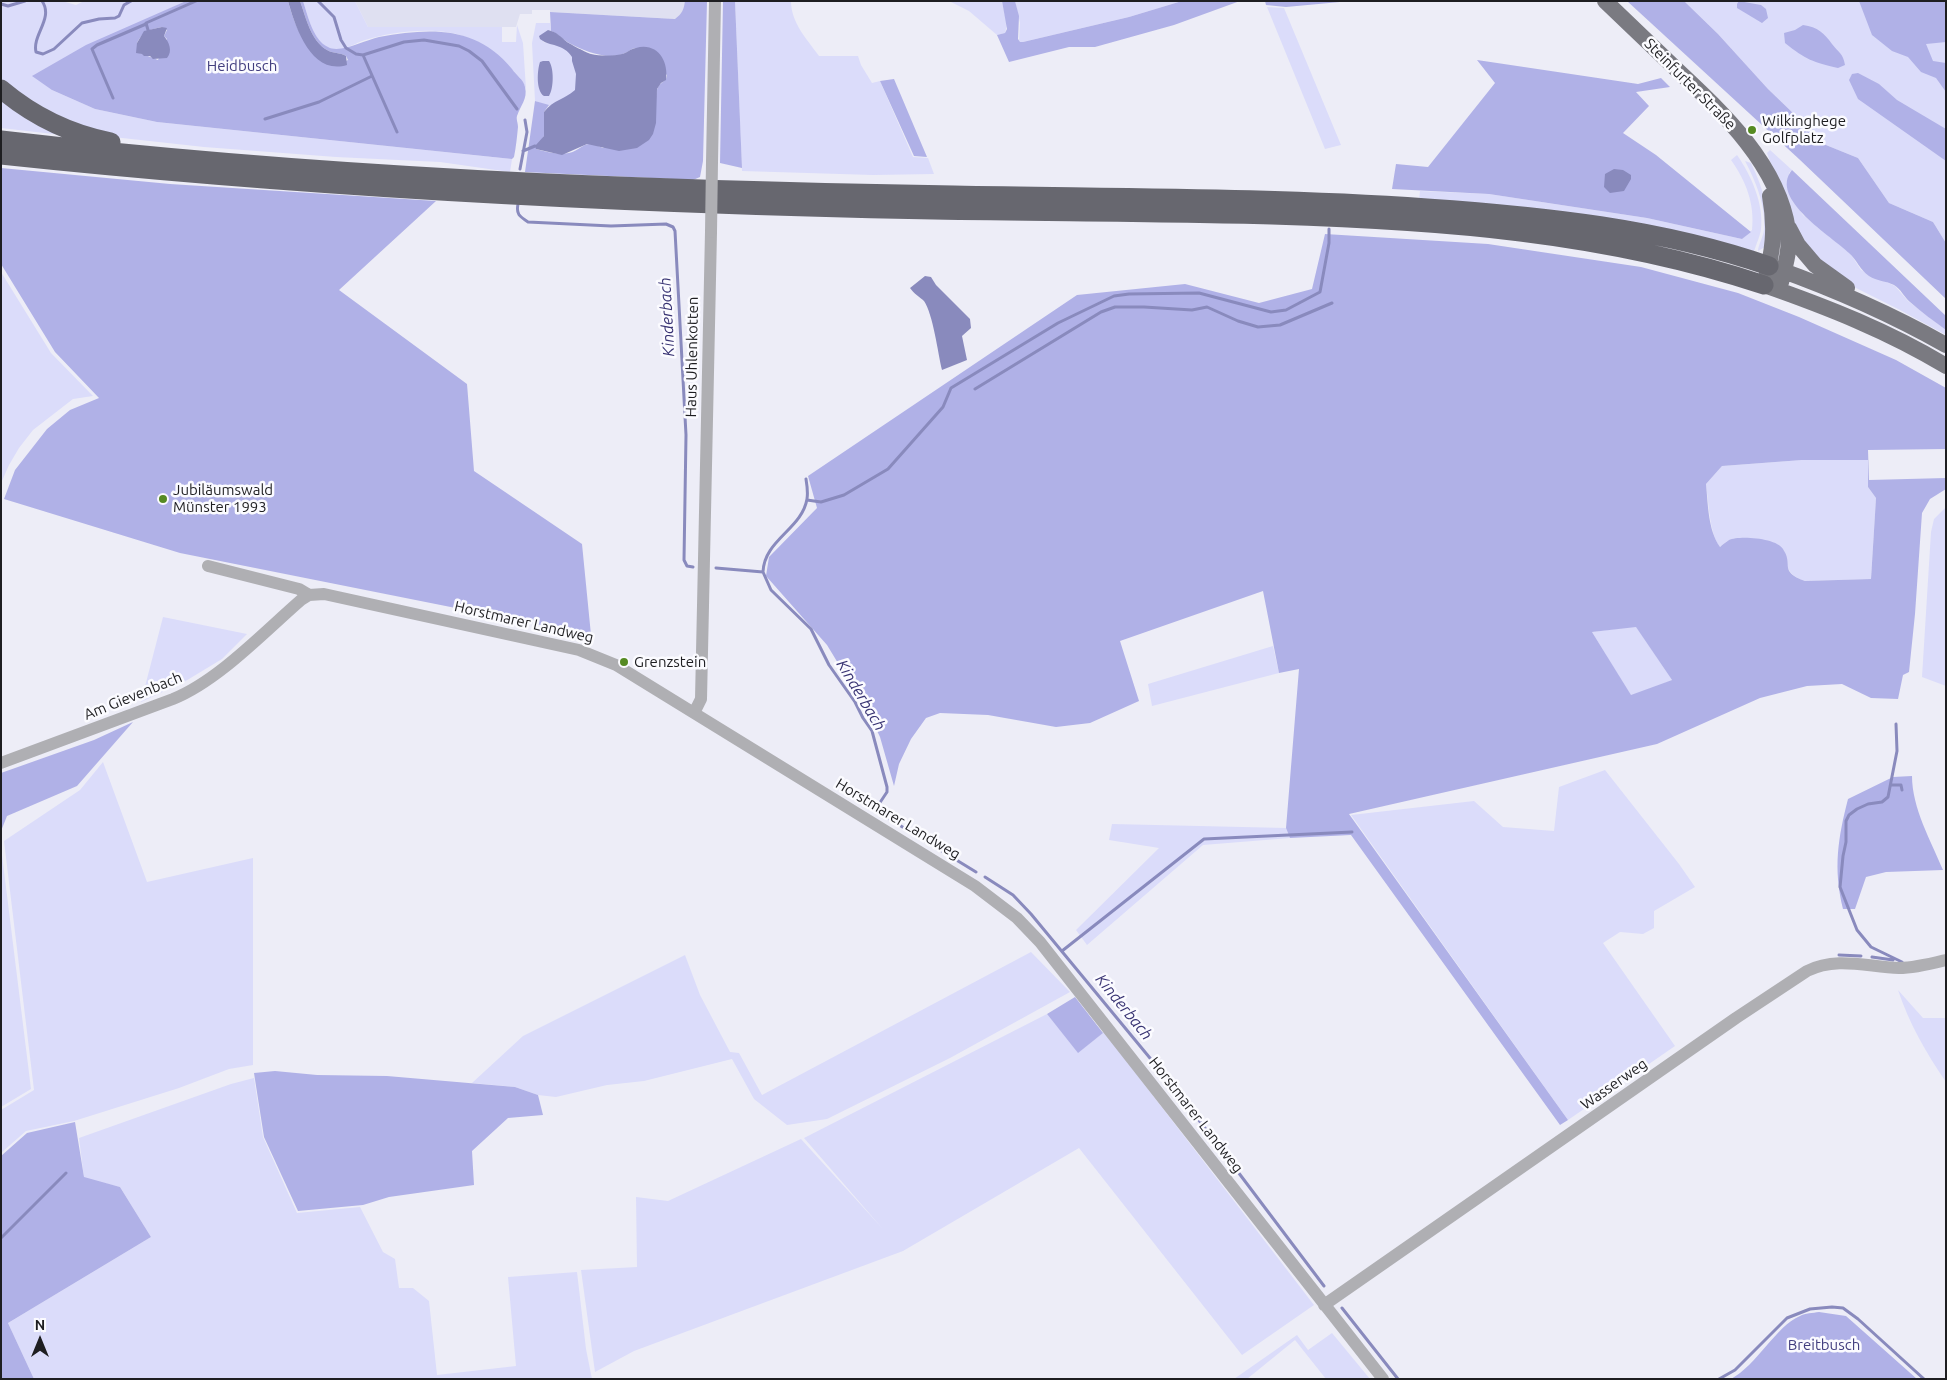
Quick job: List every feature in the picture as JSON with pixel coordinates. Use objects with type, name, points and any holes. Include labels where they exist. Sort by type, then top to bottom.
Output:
[{"type":"highway","points":[[1,89],[33,112],[70,131],[108,142],[163,149],[223,162]]},
{"type":"highway","points":[[1,140],[223,162],[457,179],[660,188],[904,195],[1229,200],[1395,205],[1508,214],[1586,224],[1692,244],[1777,269]]},
{"type":"highway","points":[[1,157],[300,183],[565,199],[835,208],[1274,215],[1460,225],[1546,235],[1623,248],[1712,269],[1771,287]]},
{"type":"main road","name":"Steinfurter Straße","points":[[1605,1],[1721,112],[1753,151],[1767,174],[1778,194],[1787,226],[1788,247],[1777,269],[1771,287]]},
{"type":"main road","name":"Steinfurter Straße","points":[[1767,174],[1777,269]]},
{"type":"main road","points":[[1787,226],[1798,245],[1815,264],[1866,304]]},
{"type":"main road","points":[[1777,269],[1866,304],[1946,345]]},
{"type":"main road","points":[[1771,287],[1834,310],[1883,331],[1946,366]]},
{"type":"street","name":"Haus Uhlenkotten","points":[[694,712],[701,699],[715,1]]},
{"type":"street","name":"Horstmarer Landweg","points":[[208,566],[299,589],[309,595],[324,594],[579,650],[616,665],[947,867],[996,900],[1017,918],[1055,960],[1383,1379]]},
{"type":"street","name":"Am Gievenbach","points":[[1,763],[143,711],[194,690],[309,595]]},
{"type":"street","name":"Wasserweg","points":[[1324,1305],[1736,1018],[1807,971],[1818,966],[1836,963],[1900,968],[1946,960]]},
{"type":"shaded area","points":[[1,1],[62,1],[76,5],[84,1],[186,1],[152,17],[52,90],[95,109],[157,122],[512,159],[510,172],[440,162],[336,157],[204,147],[113,137],[73,125],[7,86],[1,80]]},
{"type":"shaded area","points":[[288,1],[300,1],[317,41],[329,51],[346,56],[347,65],[334,66],[324,63],[314,56],[300,35]]},
{"type":"shaded area","points":[[303,1],[355,1],[368,27],[502,27],[502,42],[516,42],[517,25],[523,43],[526,89],[512,70],[481,46],[470,39],[446,32],[418,31],[389,34],[365,40],[346,48],[333,50],[318,39]]},
{"type":"shaded area","points":[[355,1],[695,1],[693,20],[532,10],[532,14],[520,14],[516,27],[368,27]]},
{"type":"shaded area","points":[[735,1],[791,1],[797,24],[819,56],[858,56],[872,83],[880,81],[913,157],[928,158],[934,174],[873,175],[742,171]]},
{"type":"shaded area","points":[[949,1],[1002,1],[1007,25],[1005,33],[997,35],[969,11]]},
{"type":"shaded area","points":[[1015,1],[1182,1],[1129,17],[1019,42],[1020,23]]},
{"type":"shaded area","points":[[1684,1],[1946,1],[1946,243],[1933,222],[1889,203],[1858,158],[1816,141],[1794,114]]},
{"type":"shaded area","points":[[1267,7],[1284,8],[1341,145],[1325,149]]},
{"type":"shaded area","points":[[536,23],[550,23],[551,31],[548,30],[543,42],[558,45],[570,44],[583,97],[549,106],[535,101],[532,43]]},
{"type":"shaded area","points":[[162,27],[167,28],[164,36],[170,50],[167,58],[153,59],[150,56],[136,53],[137,43],[144,31]]},
{"type":"shaded area","points":[[548,30],[556,33],[571,45],[591,54],[618,55],[643,47],[656,50],[666,66],[666,80],[657,89],[656,123],[649,140],[637,148],[619,151],[587,144],[562,155],[536,149],[535,146],[544,136],[544,112],[552,104],[575,90],[576,74],[572,57],[565,49],[540,39],[539,36]]},
{"type":"shaded area","points":[[549,61],[553,73],[553,83],[549,96],[544,96],[541,93],[538,85],[539,66],[540,62]]},
{"type":"shaded area","points":[[1,96],[62,135],[1,128]]},
{"type":"shaded area","points":[[1770,150],[1792,170],[1789,173],[1793,200],[1803,215],[1850,253],[1861,270],[1895,286],[1908,301],[1946,330],[1946,335],[1852,286],[1818,262],[1790,218],[1767,153]]},
{"type":"shaded area","points":[[1737,155],[1752,181],[1760,210],[1761,229],[1754,252],[1419,201],[1420,191],[1489,194],[1647,218],[1742,239],[1752,230],[1753,220],[1748,193],[1741,176],[1731,160]]},
{"type":"shaded area","points":[[1745,161],[1751,163],[1765,204],[1765,247],[1758,251],[1764,230],[1762,203]]},
{"type":"shaded area","points":[[1614,169],[1623,170],[1631,175],[1631,179],[1624,191],[1610,193],[1604,187],[1605,174]]},
{"type":"shaded area","points":[[1,272],[51,353],[93,396],[73,399],[33,430],[19,448],[1,483]]},
{"type":"shaded area","points":[[925,276],[931,277],[936,285],[970,319],[971,328],[962,336],[967,360],[942,370],[933,324],[927,307],[924,301],[910,288]]},
{"type":"shaded area","points":[[1802,460],[1868,460],[1868,487],[1876,498],[1871,579],[1805,581],[1791,573],[1787,566],[1784,550],[1729,540],[1719,547],[1711,525],[1706,484],[1722,466]]},
{"type":"shaded area","points":[[1946,507],[1946,686],[1922,677],[1931,532],[1934,519]]},
{"type":"shaded area","points":[[163,617],[247,634],[222,659],[184,682],[141,702]]},
{"type":"shaded area","points":[[1636,626],[1672,680],[1631,696],[1592,632]]},
{"type":"shaded area","points":[[1273,646],[1279,673],[1152,706],[1148,684]]},
{"type":"shaded area","points":[[103,762],[147,882],[253,858],[253,1065],[229,1069],[179,1088],[74,1121],[26,1131],[1,1153],[1,1110],[34,1090],[4,841],[80,790]]},
{"type":"shaded area","points":[[1605,770],[1695,887],[1654,911],[1654,928],[1643,934],[1620,932],[1603,943],[1675,1046],[1568,1120],[1351,815],[1474,801],[1503,827],[1554,831],[1559,787]]},
{"type":"shaded area","points":[[1112,824],[1286,828],[1290,838],[1203,845],[1087,945],[1076,930],[1159,848],[1109,840]]},
{"type":"shaded area","points":[[1,847],[31,1089],[1,1107]]},
{"type":"shaded area","points":[[1031,952],[1070,992],[950,1058],[827,1119],[787,1125],[754,1099],[732,1059],[644,1081],[607,1085],[556,1097],[538,1095],[515,1087],[472,1083],[523,1036],[685,955],[700,995],[730,1052],[739,1053],[762,1095]]},
{"type":"shaded area","points":[[1898,990],[1923,1018],[1946,1018],[1946,1082],[1919,1038]]},
{"type":"shaded area","points":[[1047,1014],[1078,1052],[1104,1032],[1314,1305],[1242,1355],[1079,1148],[903,1251],[634,1351],[595,1372],[581,1270],[637,1267],[636,1197],[668,1201],[801,1139],[882,1228],[804,1138]]},
{"type":"shaded area","points":[[254,1078],[263,1137],[297,1213],[360,1207],[383,1252],[395,1259],[399,1288],[413,1288],[429,1301],[437,1375],[516,1366],[508,1277],[577,1272],[586,1349],[592,1379],[34,1379],[8,1323],[151,1237],[120,1187],[84,1178],[79,1138],[231,1084]]},
{"type":"shaded area","points":[[1332,1333],[1370,1379],[1326,1379],[1295,1340],[1247,1379],[1234,1379],[1297,1335],[1308,1350]]},
{"type":"green space","name":"Heidbusch","points":[[186,1],[288,1],[294,21],[309,48],[316,55],[334,66],[348,60],[346,56],[329,51],[321,46],[313,35],[300,1],[303,1],[318,39],[333,49],[346,48],[379,37],[416,32],[451,33],[468,37],[483,44],[498,55],[524,84],[526,91],[517,117],[518,127],[514,157],[512,159],[157,122],[95,109],[52,90],[32,76],[86,45]],"holes":[[[162,27],[167,30],[164,36],[167,39],[158,60],[140,53],[137,43],[144,33]]]},
{"type":"green space","points":[[685,1],[707,1],[703,161],[700,177],[693,180],[525,172],[535,101],[549,105],[544,112],[544,136],[536,149],[561,154],[569,153],[587,144],[603,148],[656,97],[658,88],[667,75],[635,48],[619,55],[604,56],[571,44],[551,31],[550,12],[675,19],[682,11]]},
{"type":"green space","points":[[723,1],[735,1],[742,168],[720,163]]},
{"type":"green space","points":[[1002,1],[1015,1],[1019,16],[1018,39],[1020,42],[1023,42],[1129,17],[1182,1],[1240,1],[1174,25],[1095,47],[1069,47],[1009,62],[997,35],[1005,33],[1007,29]]},
{"type":"green space","points":[[1265,1],[1340,2],[1286,7],[1266,5]]},
{"type":"green space","points":[[1627,1],[1684,1],[1794,114],[1816,141],[1858,158],[1889,203],[1933,222],[1946,243],[1946,299],[1799,159]]},
{"type":"green space","points":[[1739,1],[1761,5],[1766,9],[1768,18],[1762,23],[1737,8]]},
{"type":"green space","points":[[1859,1],[1946,1],[1946,42],[1926,44],[1933,61],[1946,63],[1946,92],[1936,78],[1921,72],[1908,57],[1892,51],[1872,35]]},
{"type":"green space","points":[[1803,25],[1813,27],[1823,34],[1842,55],[1845,65],[1838,68],[1816,62],[1804,57],[1785,43],[1784,33],[1795,30]]},
{"type":"green space","points":[[1477,60],[1638,84],[1661,78],[1670,87],[1636,92],[1649,106],[1623,133],[1656,155],[1751,232],[1742,239],[1647,218],[1489,194],[1392,189],[1396,164],[1428,167],[1495,83]]},
{"type":"green space","points":[[1858,73],[1879,84],[1897,100],[1946,129],[1946,161],[1858,99],[1849,80],[1852,74]]},
{"type":"green space","points":[[894,79],[927,157],[914,156],[880,81]]},
{"type":"green space","points":[[1,168],[170,184],[436,201],[339,290],[467,384],[474,471],[582,544],[591,635],[180,553],[4,499],[15,470],[47,429],[70,410],[99,398],[55,352],[1,264]]},
{"type":"green space","points":[[1792,170],[1946,316],[1946,330],[1914,306],[1896,287],[1866,274],[1849,253],[1795,205],[1789,193],[1787,181]]},
{"type":"green space","points":[[1325,234],[1488,244],[1641,267],[1738,293],[1799,317],[1896,360],[1946,388],[1946,449],[1868,450],[1869,480],[1946,478],[1946,489],[1930,499],[1922,513],[1909,672],[1903,675],[1898,699],[1871,698],[1842,684],[1807,686],[1760,698],[1657,744],[1349,814],[1568,1120],[1560,1125],[1351,835],[1290,838],[1286,828],[1299,669],[1279,673],[1263,591],[1120,641],[1139,701],[1090,723],[1056,727],[988,715],[940,713],[926,718],[911,739],[899,764],[894,786],[880,737],[870,716],[827,645],[766,576],[769,557],[817,508],[808,476],[1077,295],[1185,284],[1259,303],[1312,289]],"holes":[[[1802,460],[1868,460],[1868,487],[1876,498],[1871,579],[1805,581],[1789,571],[1786,555],[1779,545],[1758,538],[1734,538],[1720,547],[1713,533],[1709,517],[1706,484],[1722,466]],[[1636,627],[1672,680],[1631,695],[1592,632]]]},
{"type":"green space","points":[[133,722],[77,786],[7,816],[1,831],[1,773],[94,740]]},
{"type":"green space","points":[[1912,776],[1915,800],[1943,870],[1886,872],[1866,877],[1855,909],[1843,909],[1838,880],[1838,853],[1848,799],[1893,777]]},
{"type":"green space","points":[[1075,997],[1103,1033],[1078,1053],[1047,1014]]},
{"type":"green space","points":[[275,1071],[317,1075],[387,1076],[515,1087],[538,1095],[543,1115],[508,1118],[472,1151],[474,1185],[389,1197],[363,1205],[298,1211],[264,1137],[254,1073]]},
{"type":"green space","points":[[75,1122],[84,1177],[120,1187],[151,1237],[8,1323],[34,1379],[1,1379],[1,1156],[27,1133]]},
{"type":"green space","name":"Breitbusch","points":[[1819,1312],[1846,1316],[1917,1379],[1731,1379],[1749,1365],[1791,1321],[1804,1314]]},
{"type":"waterway","name":"Kinderbach","points":[[1,4],[8,6],[25,1]]},
{"type":"waterway","name":"Kinderbach","points":[[42,1],[46,14],[37,39],[36,52],[43,54],[54,49],[82,23],[119,16],[124,5],[131,1]]},
{"type":"waterway","points":[[148,30],[146,23],[196,1]]},
{"type":"waterway","name":"Kinderbach","points":[[318,1],[334,17],[341,40],[346,48],[356,54],[363,55],[404,42],[424,40],[459,46],[482,61],[517,109]]},
{"type":"waterway","points":[[113,98],[92,49],[97,45],[146,24]]},
{"type":"waterway","points":[[363,55],[397,132]]},
{"type":"waterway","points":[[265,119],[319,102],[372,76]]},
{"type":"waterway","name":"Kinderbach","points":[[520,169],[527,132],[525,120]]},
{"type":"waterway","points":[[523,151],[535,146]]},
{"type":"waterway","name":"Kinderbach","points":[[518,204],[517,210],[519,214],[528,222],[611,226],[666,224],[673,227],[675,231],[686,435],[684,560],[687,566],[693,567]]},
{"type":"waterway","points":[[807,500],[821,502],[844,495],[888,469],[943,407],[951,388],[1058,323],[1114,296],[1199,293],[1271,312],[1286,310],[1320,292],[1329,243],[1329,229]]},
{"type":"waterway","points":[[975,389],[1101,312],[1115,307],[1192,310],[1207,307],[1238,321],[1258,327],[1280,325],[1332,303]]},
{"type":"waterway","points":[[763,572],[765,561],[770,551],[798,519],[804,509],[807,497],[806,479]]},
{"type":"waterway","name":"Kinderbach","points":[[716,568],[763,572],[771,590],[811,629],[829,665],[855,702],[872,731],[887,787],[887,792],[877,807],[878,812],[976,872]]},
{"type":"waterway","points":[[1896,724],[1897,751],[1888,797],[1882,802],[1868,804],[1857,809],[1849,815],[1846,821],[1846,842],[1840,887],[1857,930],[1871,947],[1902,962]]},
{"type":"waterway","points":[[1891,785],[1901,785],[1902,790]]},
{"type":"waterway","points":[[1062,951],[1204,839],[1352,832]]},
{"type":"waterway","name":"Kinderbach","points":[[985,877],[1013,895],[1031,914],[1178,1092]]},
{"type":"waterway","points":[[1839,955],[1861,956]]},
{"type":"waterway","points":[[1872,957],[1893,960]]},
{"type":"waterway","name":"Kinderbach","points":[[1186,1103],[1324,1286]]},
{"type":"waterway","points":[[1,1238],[66,1173]]},
{"type":"waterway","points":[[1719,1379],[1735,1370],[1787,1318],[1810,1309],[1832,1307],[1843,1308],[1858,1319],[1924,1379]]},
{"type":"waterway","name":"Kinderbach","points":[[1342,1308],[1398,1379]]},
{"type":"place","name":"Wilkinghege Golfplatz","points":[[1752,130]]},
{"type":"place","name":"Jubiläumswald Münster 1993","points":[[163,499]]},
{"type":"place","name":"Grenzstein","points":[[624,662]]}]
